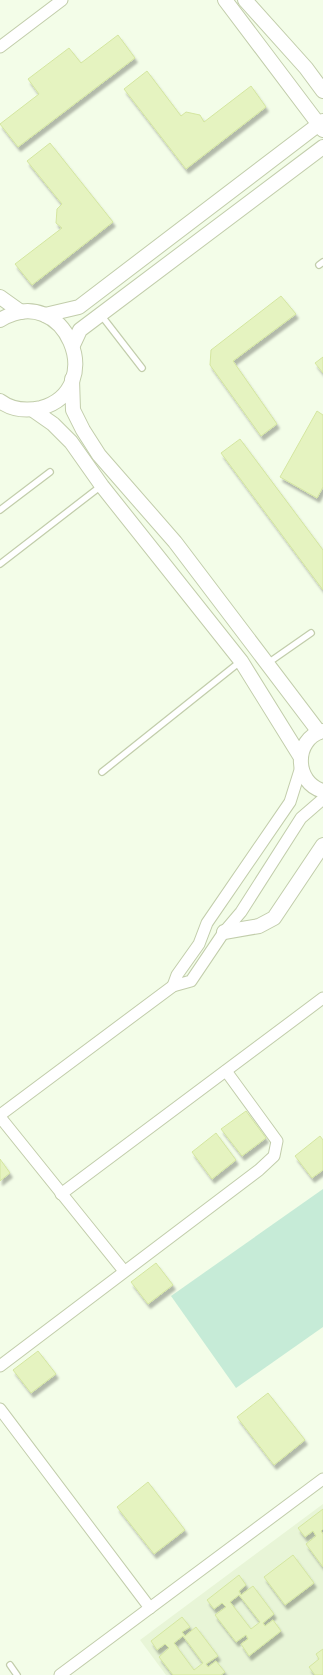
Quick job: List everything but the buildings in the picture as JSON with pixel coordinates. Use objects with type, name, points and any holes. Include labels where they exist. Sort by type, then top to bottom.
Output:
[{"type":"street","points":[[0,47],[62,0]]},
{"type":"street","points":[[46,315],[79,307],[322,125],[225,0]]},
{"type":"street","points":[[245,0],[306,68],[323,91]]},
{"type":"street","points":[[73,345],[80,330],[323,147]]},
{"type":"street","points":[[0,297],[21,312]]},
{"type":"street","points":[[0,320],[7,315],[21,312],[33,312],[46,315],[62,327],[73,345],[76,356],[72,379],[73,410],[83,430],[99,455],[175,542],[266,664],[321,732],[310,738],[304,746],[290,802],[207,923],[199,944],[177,975],[173,986]]},
{"type":"street","points":[[0,401],[19,409],[34,410],[57,400],[66,390],[72,379]]},
{"type":"street","points":[[34,410],[53,424],[71,442],[102,486],[241,661],[300,762],[304,777],[311,785],[323,791]]},
{"type":"street","points":[[124,1271],[0,1116],[173,986],[191,981],[224,932],[241,912],[301,818],[323,799]]},
{"type":"street","points":[[207,923],[224,932],[259,926],[274,918],[323,845]]},
{"type":"street","points":[[61,1194],[323,998]]},
{"type":"street","points":[[0,1366],[259,1170],[274,1156],[277,1141],[226,1071]]},
{"type":"street","points":[[0,1409],[150,1608]]},
{"type":"street","points":[[60,1675],[323,1479]]},
{"type":"lane","points":[[101,315],[142,368]]},
{"type":"lane","points":[[0,510],[50,472]]},
{"type":"lane","points":[[0,564],[102,486]]},
{"type":"lane","points":[[266,664],[311,633]]},
{"type":"lane","points":[[102,772],[241,661]]},
{"type":"lane","points":[[10,1665],[17,1675]]},
{"type":"shaded area","points":[[323,1189],[323,1327],[236,1388],[171,1296]]},
{"type":"shaded area","points":[[323,1504],[323,1675],[166,1675],[140,1640]]}]
